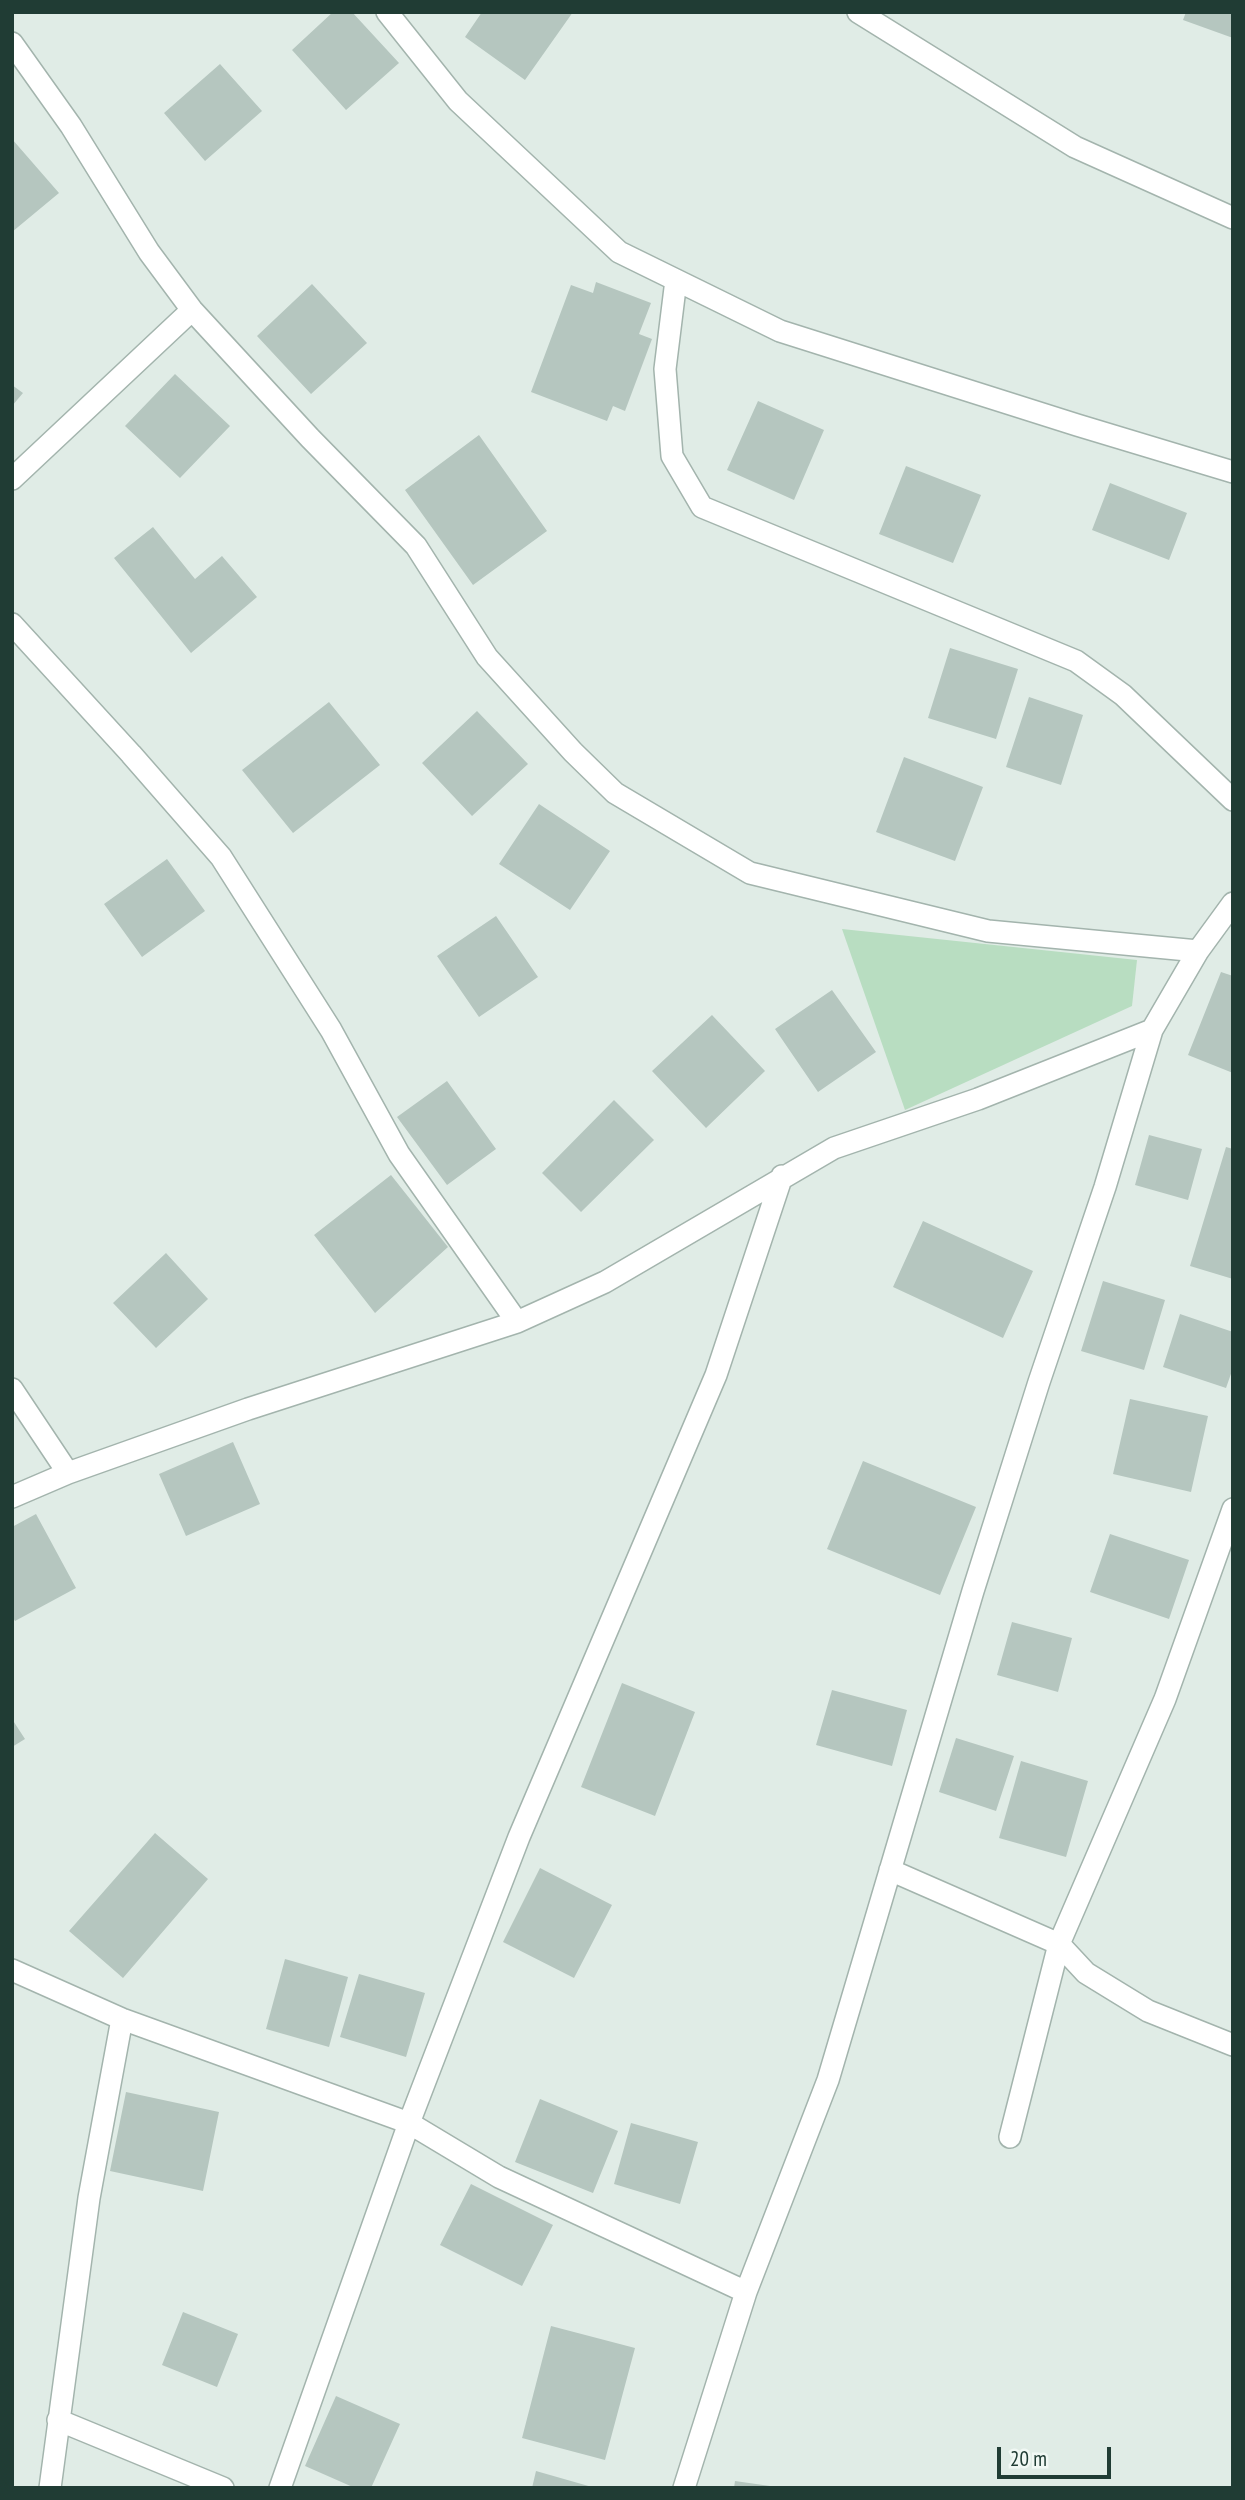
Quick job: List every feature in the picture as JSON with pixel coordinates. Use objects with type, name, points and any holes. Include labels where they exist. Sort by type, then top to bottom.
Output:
[{"type":"street","points":[[387,12],[458,101],[619,252],[780,331],[1233,472]]},
{"type":"street","points":[[858,12],[1075,147],[1233,218]]},
{"type":"street","points":[[12,43],[71,126],[149,252],[192,310],[310,438],[416,546],[487,657],[573,752],[615,793],[750,873],[988,931],[1198,951]]},
{"type":"street","points":[[677,280],[665,369],[672,456],[702,507],[1076,661],[1123,695],[1233,800]]},
{"type":"street","points":[[12,479],[192,310]]},
{"type":"street","points":[[12,624],[221,857],[331,1030],[399,1154],[517,1322]]},
{"type":"street","points":[[684,2488],[746,2291],[828,2080],[977,1578],[1039,1381],[1105,1187],[1153,1030],[1198,951],[1233,903]]},
{"type":"street","points":[[12,1497],[68,1472],[248,1409],[517,1322],[604,1282],[834,1148],[978,1099],[1153,1030]]},
{"type":"street","points":[[280,2488],[409,2123],[519,1837],[716,1375],[782,1176]]},
{"type":"street","points":[[12,1389],[68,1472]]},
{"type":"street","points":[[1010,2137],[1059,1944],[1165,1699],[1233,1509]]},
{"type":"street","points":[[890,1870],[1059,1944],[1086,1973],[1148,2011],[1233,2045]]},
{"type":"street","points":[[12,1970],[122,2020],[409,2123],[499,2177],[746,2291]]},
{"type":"street","points":[[50,2488],[89,2198],[122,2020]]},
{"type":"street","points":[[58,2420],[223,2488]]},
{"type":"green space","points":[[842,929],[1137,960],[1132,1006],[905,1110]]},
{"type":"building","points":[[333,12],[352,12],[399,63],[346,110],[292,50]]},
{"type":"building","points":[[482,12],[573,12],[525,80],[465,37]]},
{"type":"building","points":[[1186,12],[1233,12],[1233,38],[1183,20]]},
{"type":"building","points":[[220,64],[262,111],[205,161],[164,113]]},
{"type":"building","points":[[12,139],[59,193],[12,232]]},
{"type":"building","points":[[596,282],[651,303],[639,334],[652,339],[625,411],[613,406],[607,421],[531,392],[571,285],[593,293]]},
{"type":"building","points":[[312,284],[367,343],[311,394],[257,336]]},
{"type":"building","points":[[175,374],[230,426],[180,478],[125,426]]},
{"type":"building","points":[[12,385],[23,393],[12,406]]},
{"type":"building","points":[[758,401],[824,430],[794,500],[727,470]]},
{"type":"building","points":[[479,435],[547,531],[473,585],[405,490]]},
{"type":"building","points":[[906,466],[981,495],[953,563],[879,534]]},
{"type":"building","points":[[1110,483],[1187,513],[1169,560],[1092,530]]},
{"type":"building","points":[[153,527],[195,579],[222,556],[257,597],[191,653],[114,558]]},
{"type":"building","points":[[950,648],[1018,669],[996,739],[928,718]]},
{"type":"building","points":[[1029,697],[1083,715],[1061,785],[1006,767]]},
{"type":"building","points":[[329,702],[380,765],[293,833],[242,770]]},
{"type":"building","points":[[477,711],[528,764],[472,816],[422,763]]},
{"type":"building","points":[[904,757],[983,787],[955,861],[876,832]]},
{"type":"building","points":[[539,804],[610,851],[570,910],[499,864]]},
{"type":"building","points":[[167,859],[205,911],[142,957],[104,904]]},
{"type":"building","points":[[496,916],[538,977],[479,1017],[437,956]]},
{"type":"building","points":[[1221,972],[1233,976],[1233,1073],[1188,1055]]},
{"type":"building","points":[[832,990],[876,1052],[818,1092],[775,1029]]},
{"type":"building","points":[[712,1015],[765,1071],[706,1128],[652,1071]]},
{"type":"building","points":[[447,1081],[496,1149],[447,1185],[397,1117]]},
{"type":"building","points":[[614,1100],[654,1140],[581,1212],[542,1173]]},
{"type":"building","points":[[1149,1135],[1202,1149],[1188,1200],[1135,1185]]},
{"type":"building","points":[[1226,1147],[1233,1149],[1233,1279],[1190,1266]]},
{"type":"building","points":[[391,1175],[448,1247],[375,1313],[314,1235]]},
{"type":"building","points":[[923,1221],[1033,1271],[1003,1338],[893,1287]]},
{"type":"building","points":[[166,1253],[208,1299],[156,1348],[113,1303]]},
{"type":"building","points":[[1103,1281],[1165,1300],[1144,1370],[1081,1351]]},
{"type":"building","points":[[1180,1314],[1233,1332],[1233,1368],[1226,1388],[1163,1367]]},
{"type":"building","points":[[1130,1399],[1208,1416],[1191,1492],[1113,1474]]},
{"type":"building","points":[[233,1442],[260,1504],[186,1536],[159,1474]]},
{"type":"building","points":[[863,1461],[976,1507],[940,1595],[827,1549]]},
{"type":"building","points":[[36,1514],[76,1588],[15,1621],[12,1616],[12,1527]]},
{"type":"building","points":[[1110,1534],[1189,1560],[1169,1619],[1090,1592]]},
{"type":"building","points":[[1012,1622],[1072,1638],[1058,1692],[997,1675]]},
{"type":"building","points":[[622,1683],[695,1712],[655,1816],[581,1787]]},
{"type":"building","points":[[832,1690],[907,1710],[892,1766],[816,1745]]},
{"type":"building","points":[[12,1719],[25,1739],[12,1747]]},
{"type":"building","points":[[956,1738],[1014,1756],[996,1811],[939,1792]]},
{"type":"building","points":[[1021,1761],[1088,1781],[1066,1857],[999,1838]]},
{"type":"building","points":[[155,1833],[208,1879],[123,1978],[69,1931]]},
{"type":"building","points":[[540,1868],[612,1905],[574,1978],[503,1942]]},
{"type":"building","points":[[285,1959],[348,1977],[329,2047],[266,2029]]},
{"type":"building","points":[[359,1974],[425,1993],[406,2057],[340,2037]]},
{"type":"building","points":[[126,2092],[219,2112],[203,2191],[110,2171]]},
{"type":"building","points":[[540,2099],[618,2131],[593,2193],[515,2162]]},
{"type":"building","points":[[631,2123],[698,2142],[680,2204],[614,2184]]},
{"type":"building","points":[[471,2184],[553,2225],[522,2286],[440,2245]]},
{"type":"building","points":[[183,2312],[238,2334],[217,2387],[162,2365]]},
{"type":"building","points":[[551,2326],[635,2348],[605,2460],[522,2438]]},
{"type":"building","points":[[336,2396],[400,2424],[371,2488],[355,2488],[305,2466]]},
{"type":"building","points":[[536,2471],[592,2487],[592,2488],[532,2488]]},
{"type":"building","points":[[735,2481],[770,2486],[770,2488],[734,2488]]}]
